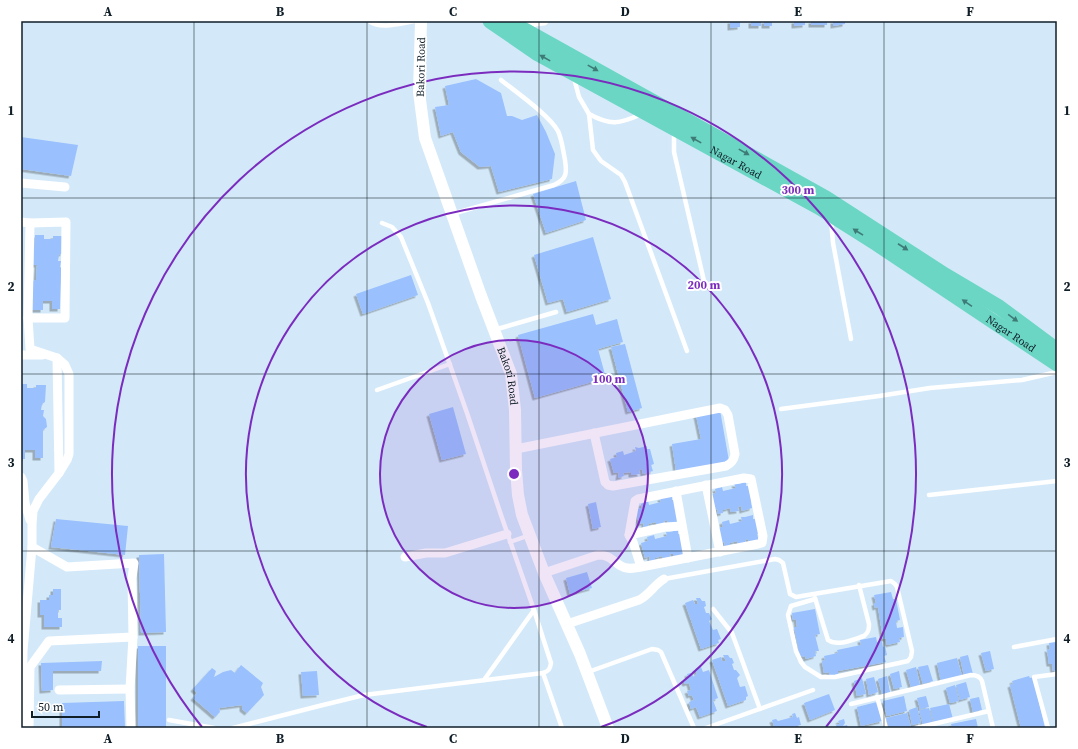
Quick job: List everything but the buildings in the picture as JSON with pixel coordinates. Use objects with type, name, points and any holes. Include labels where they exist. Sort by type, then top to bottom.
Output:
[{"type":"highway","name":"Nagar Road","points":[[490,21],[538,54],[831,215],[1057,364]]},
{"type":"highway","name":"Nagar Road","points":[[517,25],[826,198],[944,275],[999,307],[1057,350]]},
{"type":"street","name":"Bakori Road","points":[[421,21],[419,92],[425,138],[435,171],[481,296],[512,374],[515,410],[518,495],[522,515],[544,573],[567,624],[608,728]]},
{"type":"street","points":[[517,25],[544,21]]},
{"type":"street","points":[[21,182],[65,186]]},
{"type":"street","points":[[22,728],[23,651],[34,511],[39,499],[59,473],[57,358],[30,349],[28,318],[25,223],[66,222],[65,318],[28,318]]},
{"type":"street","points":[[21,355],[47,354]]},
{"type":"street","points":[[516,449],[594,433],[720,408],[725,410],[728,415],[735,454],[734,459],[726,466],[613,486],[608,485],[605,482],[594,433]]},
{"type":"street","points":[[21,477],[32,525]]},
{"type":"street","points":[[544,573],[598,555],[605,555],[622,567],[629,569],[641,567],[720,552],[758,544],[762,542],[763,536],[751,479],[744,478],[706,485],[638,499],[635,501],[629,535],[641,567]]},
{"type":"street","points":[[706,485],[720,552]]},
{"type":"street","points":[[676,491],[688,558]]},
{"type":"street","points":[[629,535],[665,527],[682,526]]},
{"type":"street","points":[[405,557],[426,553],[445,553],[509,538]]},
{"type":"street","points":[[32,547],[67,567],[134,563],[132,578],[133,637],[130,689],[131,728]]},
{"type":"street","points":[[567,624],[644,598],[658,582],[664,579]]},
{"type":"street","points":[[29,728],[30,667],[50,641],[133,637]]},
{"type":"street","points":[[59,690],[130,689]]},
{"type":"lane","points":[[369,21],[373,24],[381,25],[415,21]]},
{"type":"lane","points":[[572,73],[579,97],[589,114],[593,150],[601,161],[621,175],[625,182],[687,351]]},
{"type":"lane","points":[[452,214],[554,185],[562,182],[565,177],[567,170],[561,139],[557,130],[545,116],[501,80]]},
{"type":"lane","points":[[589,114],[599,120],[611,123],[624,122],[645,112]]},
{"type":"lane","points":[[674,128],[674,152],[704,281]]},
{"type":"lane","points":[[831,215],[833,243],[851,339]]},
{"type":"lane","points":[[233,728],[364,696],[543,673],[551,668],[551,663],[534,610],[450,364],[414,268],[401,237],[392,227],[382,223]]},
{"type":"lane","points":[[494,330],[556,312]]},
{"type":"lane","points":[[377,390],[450,364]]},
{"type":"lane","points":[[781,408],[930,388],[1022,380],[1057,372]]},
{"type":"lane","points":[[929,495],[1057,481]]},
{"type":"lane","points":[[509,538],[530,536]]},
{"type":"lane","points":[[664,579],[775,559],[783,563],[790,594],[796,596],[891,581],[895,584],[912,651],[911,657],[908,661],[828,678],[821,677],[805,667],[801,662],[796,651],[788,615],[791,606],[815,599]]},
{"type":"lane","points":[[815,593],[815,599],[828,640],[832,643],[838,643],[864,636],[869,629],[859,585]]},
{"type":"lane","points":[[713,609],[732,633],[760,709]]},
{"type":"lane","points":[[484,680],[534,610]]},
{"type":"lane","points":[[1014,647],[1057,639]]},
{"type":"lane","points":[[586,672],[652,649],[662,652],[694,728]]},
{"type":"lane","points":[[543,673],[562,728]]},
{"type":"lane","points":[[1048,728],[1034,677],[1057,674]]},
{"type":"lane","points":[[851,704],[976,675],[980,677],[982,681],[993,728]]},
{"type":"lane","points":[[706,728],[813,690]]},
{"type":"lane","points":[[877,698],[886,728]]},
{"type":"lane","points":[[916,728],[989,711]]},
{"type":"lane","points":[[169,720],[214,728]]}]
